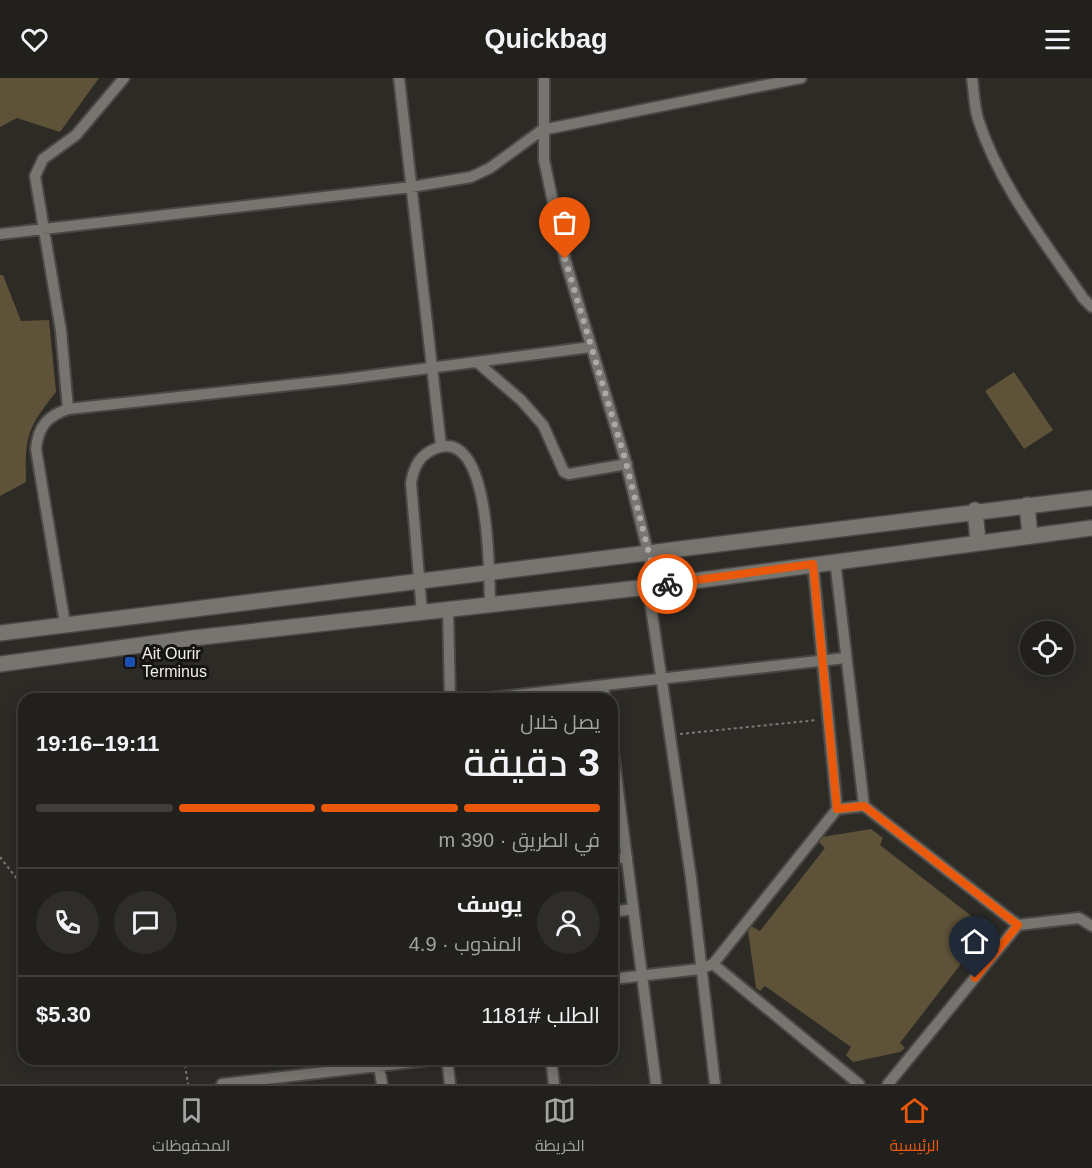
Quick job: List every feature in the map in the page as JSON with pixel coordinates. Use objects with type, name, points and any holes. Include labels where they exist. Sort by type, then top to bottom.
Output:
[{"type":"main road","points":[[0,633],[489,570],[650,553],[975,510],[1092,498]]},
{"type":"main road","points":[[1027,505],[1030,536]]},
{"type":"main road","points":[[975,510],[978,542]]},
{"type":"main road","points":[[0,663],[652,586],[835,560],[1092,528]]},
{"type":"street","points":[[68,409],[61,331],[45,229],[35,183],[36,168],[43,159],[76,135],[124,78]]},
{"type":"street","points":[[399,78],[441,446]]},
{"type":"street","points":[[544,78],[542,130],[544,160],[565,259],[627,464],[650,553],[663,679],[691,878],[715,1084]]},
{"type":"street","points":[[0,234],[411,187],[471,177],[490,168],[542,130],[786,79],[801,78]]},
{"type":"street","points":[[972,78],[978,117],[991,153],[1014,194],[1083,298],[1092,307]]},
{"type":"street","points":[[65,624],[36,449],[37,438],[45,420],[54,413],[68,409],[478,363],[591,347]]},
{"type":"street","points":[[478,363],[521,400],[543,425],[564,472],[569,474],[627,464]]},
{"type":"street","points":[[422,613],[411,483],[413,470],[420,459],[428,451],[441,446],[467,456],[480,482],[490,604]]},
{"type":"street","points":[[835,560],[864,806]]},
{"type":"street","points":[[618,978],[700,969],[713,964],[837,809],[813,564]]},
{"type":"street","points":[[448,610],[450,693]]},
{"type":"street","points":[[537,693],[845,658]]},
{"type":"street","points":[[603,686],[604,693]]},
{"type":"street","points":[[618,804],[656,1084]]},
{"type":"street","points":[[837,809],[864,806],[1018,925]]},
{"type":"street","points":[[618,858],[627,857]]},
{"type":"street","points":[[618,911],[633,909]]},
{"type":"street","points":[[888,1084],[1018,925],[1079,918],[1092,926]]},
{"type":"street","points":[[713,964],[859,1084]]},
{"type":"street","points":[[222,1084],[388,1065]]},
{"type":"street","points":[[448,1065],[450,1084]]},
{"type":"street","points":[[552,1065],[554,1084]]},
{"type":"street","points":[[379,1066],[382,1084]]},
{"type":"path","points":[[671,734],[827,719]]},
{"type":"path","points":[[0,857],[18,880]]},
{"type":"path","points":[[185,1065],[188,1084]]},
{"type":"shaded area","points":[[0,78],[99,78],[60,132],[17,118],[0,127]]},
{"type":"shaded area","points":[[0,275],[3,275],[21,321],[49,320],[56,392],[39,415],[30,433],[26,453],[26,482],[0,496]]},
{"type":"shaded area","points":[[1014,372],[1053,430],[1024,449],[985,391]]},
{"type":"shaded area","points":[[871,829],[883,838],[880,845],[974,918],[975,957],[970,962],[964,960],[900,1043],[905,1048],[900,1052],[853,1062],[846,1055],[851,1047],[765,986],[760,991],[756,988],[748,931],[751,926],[760,931],[825,848],[818,841],[822,837]]},
{"type":"way so far","points":[[565,259],[625,459],[657,585],[667,584]]},
{"type":"place","name":"Ait Ourir Terminus","points":[[130,662]]},
{"type":"route","points":[[667,584],[813,564],[837,809],[864,806],[1018,925],[975,978]]}]
